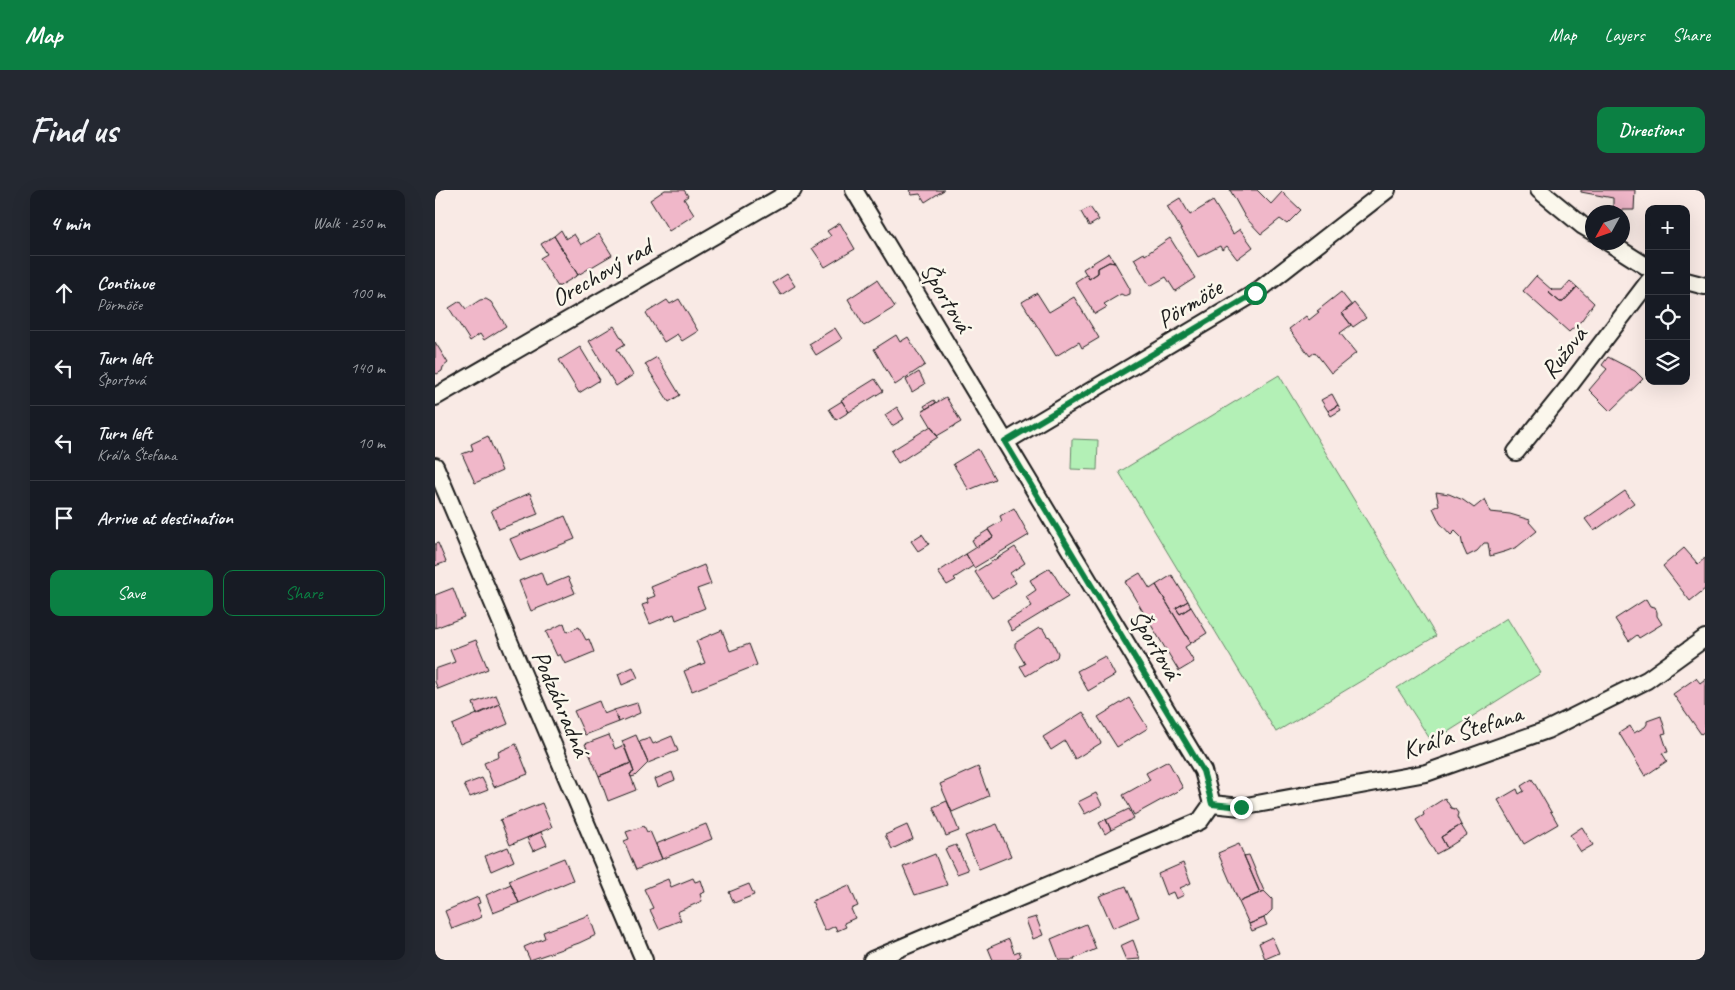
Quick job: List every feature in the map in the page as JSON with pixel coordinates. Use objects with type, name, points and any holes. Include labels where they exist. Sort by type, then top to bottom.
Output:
[{"type":"street","name":"Orechový rad","points":[[435,397],[793,190]]},
{"type":"street","name":"Športová","points":[[854,190],[1203,771],[1212,804]]},
{"type":"street","name":"Pörmöče","points":[[1005,442],[1255,293],[1387,190]]},
{"type":"street","points":[[1539,190],[1585,227]]},
{"type":"street","points":[[1621,250],[1645,265]]},
{"type":"street","points":[[1690,282],[1705,286]]},
{"type":"street","name":"Ružová","points":[[1516,452],[1645,287]]},
{"type":"street","name":"Podzáhradná","points":[[435,466],[644,960]]},
{"type":"street","name":"Kráľa Štefana","points":[[1212,804],[1241,807],[1426,773],[1547,730],[1647,680],[1705,638]]},
{"type":"street","points":[[872,960],[1200,821],[1212,804]]},
{"type":"green space","points":[[1279,375],[1436,636],[1276,732],[1119,472]]},
{"type":"green space","points":[[1072,439],[1098,440],[1097,470],[1071,469]]},
{"type":"green space","points":[[1507,618],[1541,673],[1432,742],[1397,688]]},
{"type":"building","points":[[665,190],[684,190],[688,196],[684,199],[694,215],[669,231],[650,200]]},
{"type":"building","points":[[909,190],[944,190],[925,202],[920,194],[912,195]]},
{"type":"building","points":[[1230,190],[1257,190],[1271,204],[1282,192],[1301,210],[1287,224],[1280,219],[1261,234],[1245,217]]},
{"type":"building","points":[[1581,190],[1635,190],[1634,210],[1630,210],[1630,205],[1613,205],[1613,198],[1581,192]]},
{"type":"building","points":[[1180,198],[1190,215],[1213,201],[1233,234],[1240,229],[1253,247],[1237,259],[1227,246],[1222,250],[1220,246],[1198,257],[1167,206]]},
{"type":"building","points":[[1090,207],[1099,220],[1089,226],[1081,212]]},
{"type":"building","points":[[840,223],[855,249],[825,267],[812,248],[831,236],[827,231]]},
{"type":"building","points":[[561,230],[566,239],[574,234],[581,245],[599,234],[612,255],[578,275],[554,236]]},
{"type":"building","points":[[554,236],[578,275],[558,287],[540,258],[547,254],[541,244]]},
{"type":"building","points":[[1170,238],[1195,278],[1175,291],[1166,277],[1150,286],[1134,259],[1144,253],[1145,255]]},
{"type":"building","points":[[1109,253],[1115,263],[1109,262],[1098,268],[1098,273],[1089,279],[1083,269]]},
{"type":"building","points":[[1109,262],[1115,263],[1130,289],[1130,294],[1125,296],[1121,294],[1104,304],[1107,307],[1095,314],[1075,282],[1087,274],[1089,279],[1098,273],[1098,268]]},
{"type":"building","points":[[787,274],[795,286],[781,295],[773,283]]},
{"type":"building","points":[[1536,276],[1552,290],[1549,293],[1560,302],[1563,302],[1577,287],[1594,303],[1581,321],[1569,332],[1523,291]]},
{"type":"building","points":[[877,280],[895,307],[864,326],[848,299]]},
{"type":"building","points":[[1570,281],[1577,287],[1563,302],[1560,302],[1549,293],[1552,290],[1562,290]]},
{"type":"building","points":[[1341,292],[1352,306],[1342,313],[1351,325],[1340,333],[1356,353],[1331,373],[1315,352],[1310,356],[1289,329],[1306,316],[1309,320],[1319,312],[1317,311]]},
{"type":"building","points":[[1037,293],[1049,312],[1074,297],[1099,338],[1082,348],[1079,342],[1056,356],[1022,302]]},
{"type":"building","points":[[486,299],[491,302],[506,326],[484,340],[480,334],[470,341],[449,308],[460,301],[466,309],[480,300]]},
{"type":"building","points":[[679,299],[698,331],[682,341],[677,334],[664,342],[646,313],[667,300],[670,304]]},
{"type":"building","points":[[1354,303],[1366,318],[1353,327],[1342,313]]},
{"type":"building","points":[[614,326],[625,344],[617,349],[633,375],[616,386],[589,341]]},
{"type":"building","points":[[835,328],[842,339],[816,355],[809,344]]},
{"type":"building","points":[[896,335],[900,342],[908,337],[925,365],[895,385],[874,349]]},
{"type":"building","points":[[435,342],[448,363],[437,374],[435,373]]},
{"type":"building","points":[[580,347],[600,380],[579,393],[559,360]]},
{"type":"building","points":[[657,357],[680,395],[669,402],[645,364]]},
{"type":"building","points":[[1608,357],[1635,371],[1643,379],[1610,411],[1589,390],[1607,369],[1602,365]]},
{"type":"building","points":[[919,372],[925,384],[912,392],[906,380]]},
{"type":"building","points":[[875,379],[883,391],[849,412],[841,400]]},
{"type":"building","points":[[1332,394],[1338,405],[1328,411],[1321,400]]},
{"type":"building","points":[[946,397],[961,422],[937,436],[922,411]]},
{"type":"building","points":[[934,400],[936,403],[926,409],[924,406]]},
{"type":"building","points":[[842,401],[849,412],[836,420],[829,409]]},
{"type":"building","points":[[1338,405],[1341,410],[1331,416],[1328,411]]},
{"type":"building","points":[[897,407],[904,419],[892,426],[885,415]]},
{"type":"building","points":[[931,426],[938,437],[898,463],[891,451]]},
{"type":"building","points":[[488,436],[502,471],[475,483],[462,454],[473,450],[471,444]]},
{"type":"building","points":[[978,449],[995,479],[969,490],[953,464]]},
{"type":"building","points":[[1625,491],[1634,503],[1594,531],[1585,519]]},
{"type":"building","points":[[1436,492],[1449,494],[1463,500],[1474,508],[1485,499],[1490,512],[1510,514],[1530,520],[1529,522],[1537,531],[1517,547],[1507,551],[1490,556],[1488,543],[1484,543],[1477,551],[1467,556],[1461,537],[1455,531],[1451,535],[1440,523],[1433,508],[1439,505]]},
{"type":"building","points":[[530,493],[538,514],[499,529],[491,510]]},
{"type":"building","points":[[1014,508],[1029,535],[974,568],[966,554],[993,537],[988,529],[1002,521],[1000,516]]},
{"type":"building","points":[[565,516],[575,539],[520,561],[510,539]]},
{"type":"building","points":[[988,530],[993,537],[976,547],[972,540]]},
{"type":"building","points":[[922,534],[929,544],[918,551],[911,541]]},
{"type":"building","points":[[438,543],[446,562],[435,566],[435,544]]},
{"type":"building","points":[[1015,547],[1025,563],[1010,573],[1016,583],[992,598],[975,572]]},
{"type":"building","points":[[1684,548],[1698,564],[1705,558],[1705,589],[1690,601],[1663,566]]},
{"type":"building","points":[[966,554],[973,566],[954,578],[956,580],[947,585],[938,572]]},
{"type":"building","points":[[704,565],[711,584],[697,589],[705,608],[676,620],[674,614],[650,624],[642,605],[648,603],[647,599],[655,596],[651,587]]},
{"type":"building","points":[[1050,568],[1068,597],[1012,631],[1007,621],[1032,606],[1026,597],[1036,590],[1030,580]]},
{"type":"building","points":[[541,572],[546,586],[568,577],[575,593],[531,611],[519,581]]},
{"type":"building","points":[[1140,573],[1150,589],[1156,585],[1191,643],[1185,647],[1194,662],[1179,671],[1125,582]]},
{"type":"building","points":[[1172,575],[1188,601],[1176,608],[1180,614],[1191,607],[1207,633],[1191,643],[1156,585]]},
{"type":"building","points":[[453,588],[464,617],[435,628],[435,595]]},
{"type":"building","points":[[1646,599],[1650,606],[1655,607],[1657,616],[1662,624],[1639,638],[1637,635],[1629,641],[1615,619]]},
{"type":"building","points":[[1188,601],[1191,607],[1180,614],[1176,608]]},
{"type":"building","points":[[564,623],[567,632],[579,627],[586,640],[589,639],[594,652],[565,664],[560,654],[557,656],[546,632]]},
{"type":"building","points":[[1039,628],[1043,629],[1047,636],[1050,637],[1058,653],[1057,657],[1026,676],[1020,666],[1025,664],[1015,647],[1015,643]]},
{"type":"building","points":[[722,630],[730,651],[749,644],[757,665],[692,691],[684,671],[705,663],[696,641]]},
{"type":"building","points":[[476,640],[488,669],[438,689],[435,682],[435,669],[455,662],[450,650]]},
{"type":"building","points":[[1105,656],[1115,675],[1088,691],[1077,671]]},
{"type":"building","points":[[633,667],[638,678],[622,685],[618,674]]},
{"type":"building","points":[[1696,678],[1700,683],[1705,679],[1705,731],[1701,734],[1673,694]]},
{"type":"building","points":[[496,695],[500,704],[477,715],[473,703]]},
{"type":"building","points":[[1129,698],[1148,728],[1117,747],[1098,717]]},
{"type":"building","points":[[599,701],[604,714],[614,710],[619,722],[585,735],[574,711]]},
{"type":"building","points":[[637,703],[640,713],[619,722],[614,710]]},
{"type":"building","points":[[500,704],[508,724],[460,744],[452,725]]},
{"type":"building","points":[[1083,712],[1101,743],[1075,759],[1065,741],[1051,750],[1043,737]]},
{"type":"building","points":[[1661,716],[1666,733],[1662,734],[1668,752],[1662,753],[1667,761],[1645,776],[1619,733],[1630,726],[1634,733],[1645,727],[1647,721]]},
{"type":"building","points":[[609,735],[615,749],[624,745],[631,763],[599,776],[585,744]]},
{"type":"building","points":[[636,735],[648,763],[635,776],[631,777],[630,774],[634,772],[622,741]]},
{"type":"building","points":[[672,736],[678,751],[648,763],[639,742],[650,738],[653,744]]},
{"type":"building","points":[[516,744],[528,774],[494,787],[484,763],[499,757],[498,752]]},
{"type":"building","points":[[1168,761],[1183,788],[1134,815],[1123,795],[1150,780],[1146,773]]},
{"type":"building","points":[[631,763],[634,772],[630,774],[636,790],[608,801],[599,776]]},
{"type":"building","points":[[978,767],[989,796],[952,812],[940,784]]},
{"type":"building","points":[[672,772],[675,780],[658,787],[655,779]]},
{"type":"building","points":[[482,778],[488,790],[470,797],[464,785]]},
{"type":"building","points":[[1532,779],[1558,824],[1524,844],[1498,800],[1517,789],[1519,794],[1524,791],[1521,786]]},
{"type":"building","points":[[1096,793],[1102,805],[1085,814],[1078,802]]},
{"type":"building","points":[[1445,798],[1451,808],[1455,809],[1458,813],[1457,817],[1461,825],[1441,837],[1447,848],[1436,854],[1416,820],[1424,815],[1423,812]]},
{"type":"building","points":[[947,801],[959,831],[946,836],[933,807]]},
{"type":"building","points":[[542,803],[552,827],[510,845],[500,820]]},
{"type":"building","points":[[1129,809],[1134,818],[1111,830],[1106,820]]},
{"type":"building","points":[[1106,819],[1111,830],[1105,834],[1099,823]]},
{"type":"building","points":[[706,824],[712,839],[662,859],[656,844]]},
{"type":"building","points":[[997,824],[1011,856],[979,869],[965,836]]},
{"type":"building","points":[[907,825],[913,839],[892,849],[885,835]]},
{"type":"building","points":[[1461,825],[1467,835],[1447,848],[1441,837]]},
{"type":"building","points":[[644,826],[647,832],[650,831],[662,859],[636,870],[624,841],[629,839],[626,832]]},
{"type":"building","points":[[1582,827],[1593,845],[1581,852],[1570,835]]},
{"type":"building","points":[[541,832],[547,845],[533,851],[527,838]]},
{"type":"building","points":[[1239,844],[1260,893],[1239,902],[1218,853]]},
{"type":"building","points":[[956,845],[968,870],[957,874],[945,849]]},
{"type":"building","points":[[508,847],[514,861],[491,871],[485,856]]},
{"type":"building","points":[[935,854],[947,885],[915,895],[903,867]]},
{"type":"building","points":[[1249,855],[1264,891],[1260,893],[1244,856]]},
{"type":"building","points":[[564,858],[573,880],[519,903],[509,880]]},
{"type":"building","points":[[1183,863],[1191,883],[1180,888],[1184,895],[1176,899],[1173,892],[1166,895],[1158,874]]},
{"type":"building","points":[[693,878],[695,882],[701,880],[705,892],[700,894],[702,901],[677,912],[681,920],[659,929],[650,910],[653,908],[644,889],[668,879],[671,887]]},
{"type":"building","points":[[511,884],[519,903],[493,913],[486,895]]},
{"type":"building","points":[[749,884],[754,895],[734,903],[729,892]]},
{"type":"building","points":[[849,885],[858,906],[851,909],[855,918],[844,923],[846,927],[837,931],[835,926],[825,931],[812,901]]},
{"type":"building","points":[[1126,886],[1139,917],[1113,928],[1099,896]]},
{"type":"building","points":[[1264,891],[1272,899],[1272,910],[1264,918],[1249,924],[1239,902]]},
{"type":"building","points":[[478,897],[480,903],[477,904],[482,917],[452,929],[445,911]]},
{"type":"building","points":[[589,915],[596,935],[530,960],[524,947],[545,938],[543,932]]},
{"type":"building","points":[[1036,917],[1043,935],[1033,939],[1026,920]]},
{"type":"building","points":[[1264,918],[1267,925],[1252,931],[1249,924]]},
{"type":"building","points":[[1086,924],[1096,949],[1075,960],[1059,960],[1051,939]]},
{"type":"building","points":[[1272,937],[1279,953],[1265,959],[1259,943]]},
{"type":"building","points":[[1009,939],[1014,953],[1019,951],[1021,956],[1017,958],[1018,960],[993,960],[988,948]]},
{"type":"building","points":[[1133,940],[1140,959],[1126,960],[1120,946]]},
{"type":"route","points":[[1241,807],[1212,804],[1203,771],[1005,442],[1255,293]]}]
